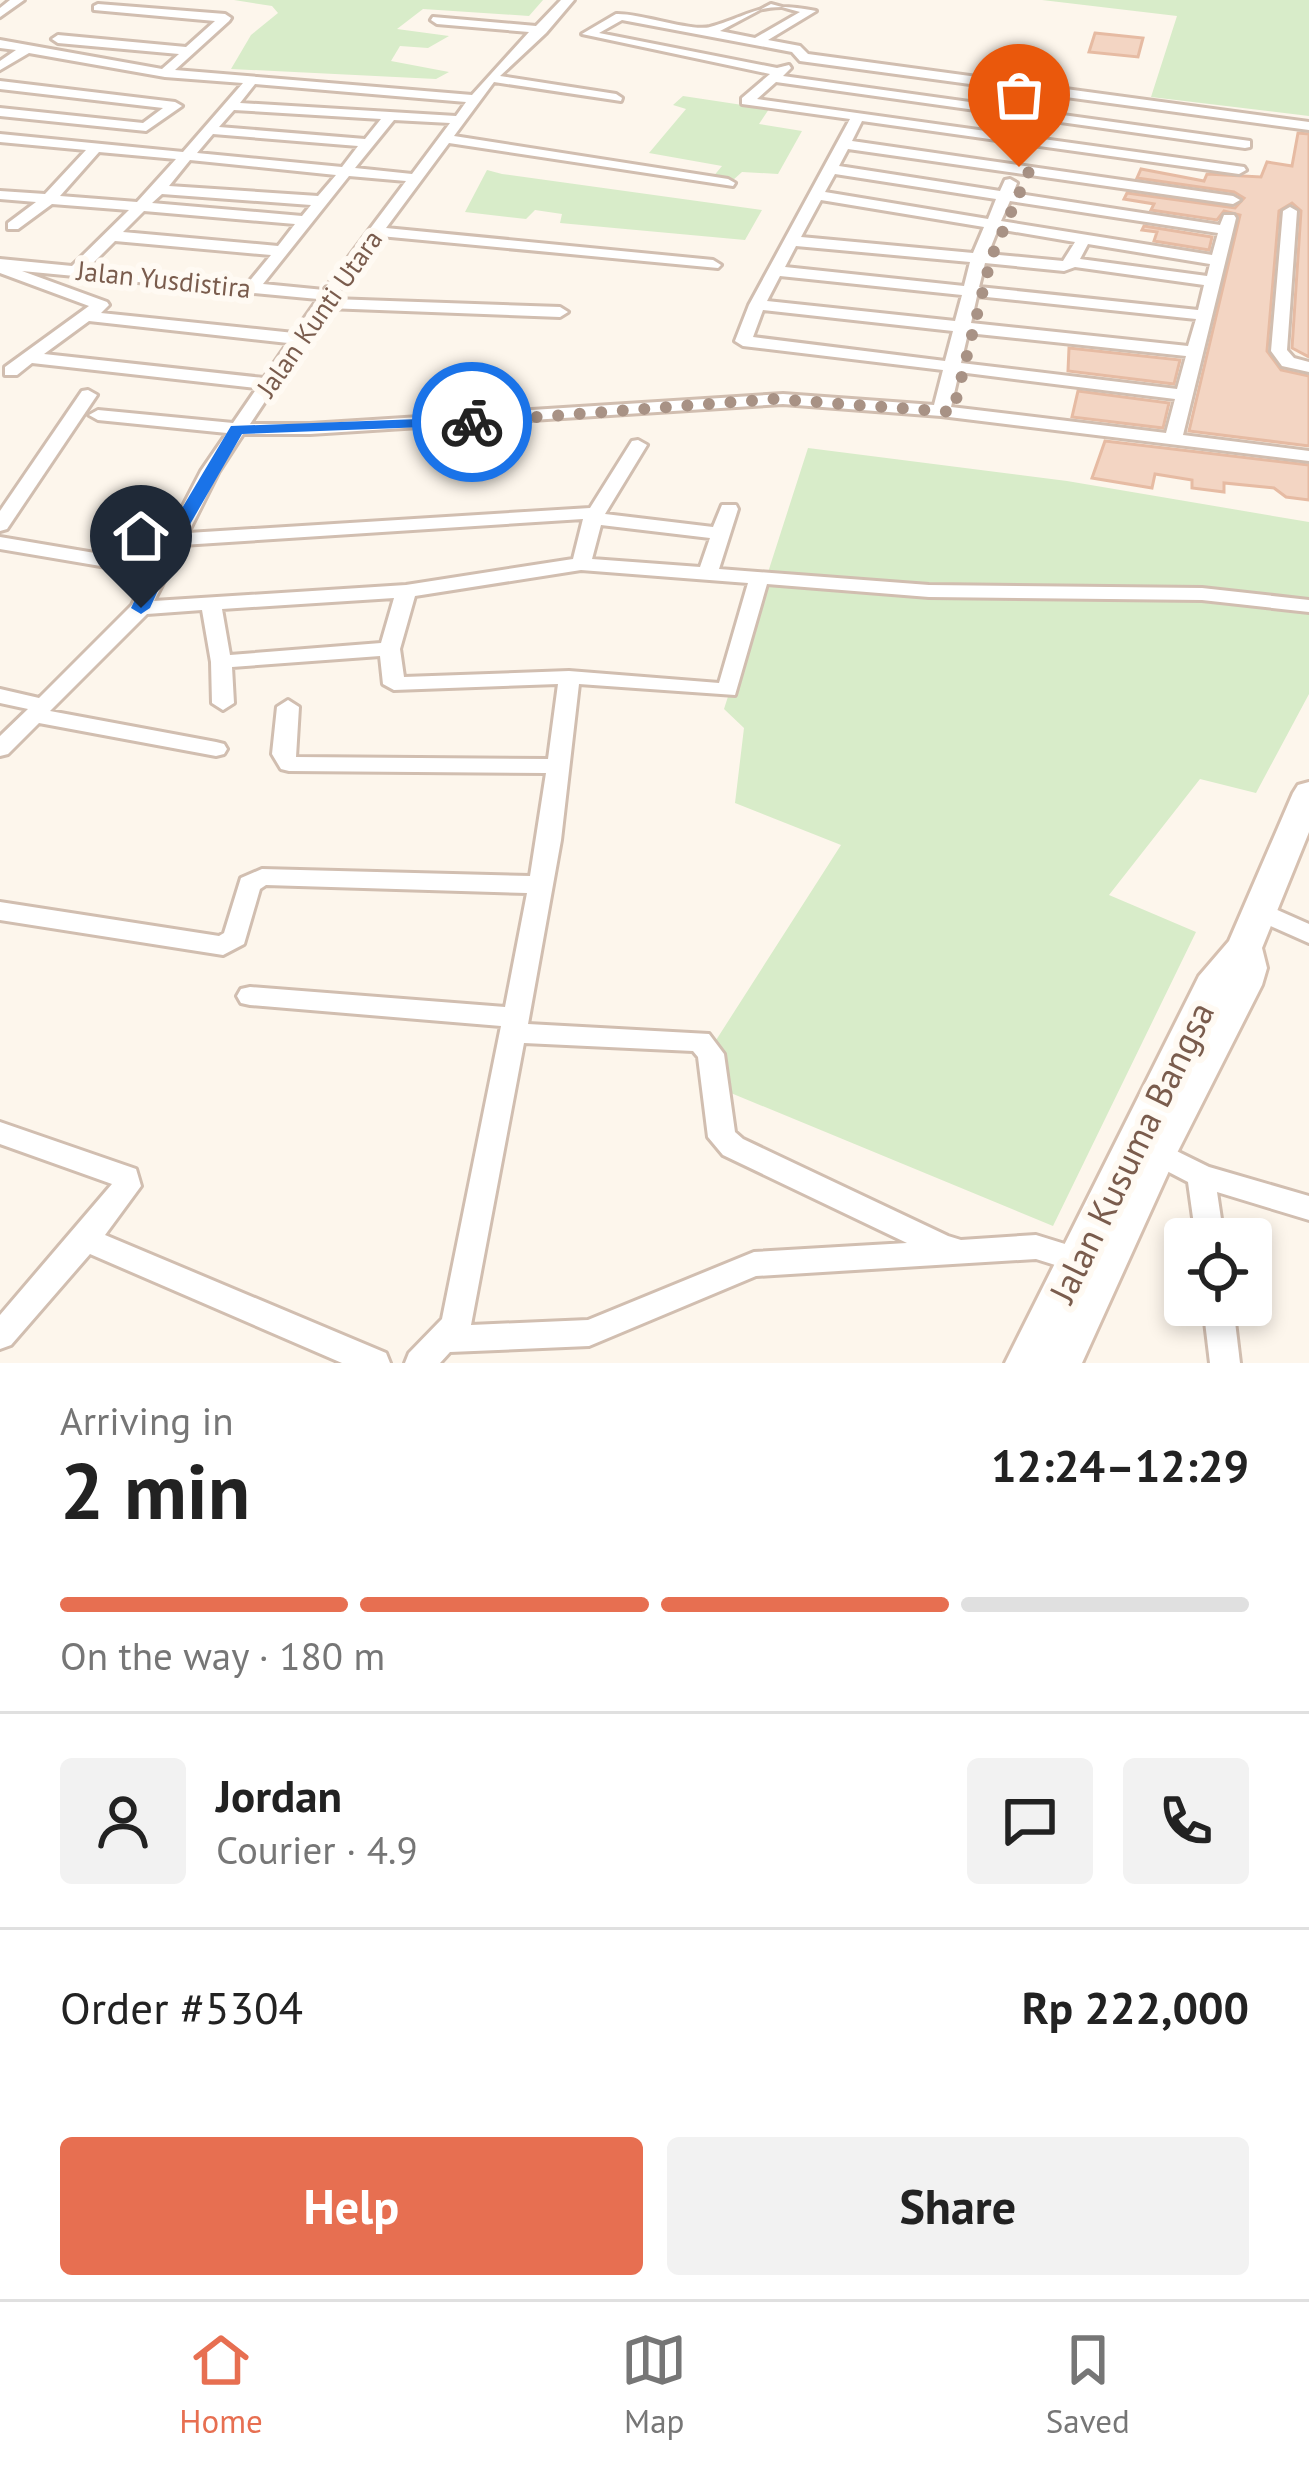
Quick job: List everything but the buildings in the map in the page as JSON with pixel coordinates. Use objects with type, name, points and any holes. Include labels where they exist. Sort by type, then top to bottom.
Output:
[{"type":"street","points":[[0,13],[18,0]]},
{"type":"street","points":[[168,11],[180,0]]},
{"type":"street","points":[[706,34],[770,0],[810,11],[755,43]]},
{"type":"street","points":[[85,18],[103,4],[225,17],[165,73]]},
{"type":"street","name":"Jalan Kunti Utara","points":[[0,749],[141,608],[172,540],[236,429],[325,299],[490,78],[565,11]]},
{"type":"street","points":[[800,57],[799,50],[618,16],[588,35],[775,75],[1245,144]]},
{"type":"street","points":[[437,20],[542,30]]},
{"type":"street","points":[[588,20],[604,22]]},
{"type":"street","points":[[0,67],[71,28]]},
{"type":"street","points":[[58,39],[189,51]]},
{"type":"street","points":[[0,44],[250,83],[474,99]]},
{"type":"street","points":[[1239,170],[747,101],[800,57],[1309,126]]},
{"type":"street","points":[[490,78],[616,98]]},
{"type":"street","points":[[77,270],[158,189],[250,83]]},
{"type":"street","points":[[0,85],[175,106],[152,126],[0,112]]},
{"type":"street","points":[[947,411],[997,224],[1061,92]]},
{"type":"street","points":[[231,106],[458,120]]},
{"type":"street","points":[[252,288],[390,116]]},
{"type":"street","points":[[858,117],[741,339],[1185,394]]},
{"type":"street","points":[[1173,440],[1233,200],[1247,118]]},
{"type":"street","points":[[72,148],[102,124]]},
{"type":"street","points":[[210,130],[367,143]]},
{"type":"street","points":[[0,138],[93,151],[414,178]]},
{"type":"street","points":[[443,138],[728,183]]},
{"type":"street","points":[[843,144],[1233,200]]},
{"type":"street","points":[[13,226],[50,199],[93,151]]},
{"type":"street","points":[[831,169],[1226,230]]},
{"type":"street","points":[[158,189],[322,201]]},
{"type":"street","points":[[3,194],[306,221]]},
{"type":"street","points":[[819,195],[1218,261]]},
{"type":"street","points":[[1290,211],[1279,351],[1288,362],[1309,367]]},
{"type":"street","points":[[376,231],[713,265]]},
{"type":"street","points":[[113,236],[280,251]]},
{"type":"street","points":[[1070,262],[1085,237]]},
{"type":"street","points":[[792,241],[1058,266],[1070,262],[1212,281]]},
{"type":"street","points":[[0,264],[10,274],[101,304],[4,374]]},
{"type":"street","name":"Jalan Yusdistira","points":[[0,264],[325,299],[560,312]]},
{"type":"street","points":[[778,271],[1202,315]]},
{"type":"street","points":[[757,305],[1193,352]]},
{"type":"street","points":[[86,316],[300,339]]},
{"type":"street","points":[[32,358],[271,384]]},
{"type":"street","points":[[0,525],[88,395]]},
{"type":"street","points":[[98,416],[236,429],[464,422],[774,399],[947,411],[1309,456]]},
{"type":"street","points":[[581,564],[595,516],[638,446]]},
{"type":"street","points":[[708,572],[729,509]]},
{"type":"street","points":[[172,540],[595,516],[720,534]]},
{"type":"street","points":[[0,543],[160,570]]},
{"type":"street","points":[[141,608],[406,591],[581,564],[929,591],[1234,596],[1309,606]]},
{"type":"street","points":[[406,591],[390,650],[391,681],[401,685],[569,676],[728,690],[759,577]]},
{"type":"street","points":[[211,603],[223,703]]},
{"type":"street","points":[[221,662],[390,650]]},
{"type":"street","points":[[420,1363],[456,1325],[515,1025],[569,676]]},
{"type":"street","points":[[0,696],[38,710],[216,748]]},
{"type":"street","points":[[288,707],[284,754],[290,764],[558,766]]},
{"type":"street","name":"Jalan Kusuma Bangsa","points":[[1027,1363],[1090,1264],[1147,1147],[1244,985],[1249,968],[1244,949],[1257,910],[1309,793]]},
{"type":"street","points":[[0,911],[223,946],[235,938],[249,884],[262,877],[539,885]]},
{"type":"street","points":[[1257,910],[1309,934]]},
{"type":"street","points":[[250,996],[700,1041],[711,1054],[726,1142],[961,1252]]},
{"type":"street","points":[[0,1133],[127,1177],[128,1186],[0,1336]]},
{"type":"street","points":[[1147,1147],[1202,1176],[1309,1208]]},
{"type":"street","points":[[1202,1176],[1207,1218]]},
{"type":"street","points":[[85,1238],[375,1363]]},
{"type":"street","points":[[446,1339],[589,1333],[754,1264],[1036,1246],[1090,1264]]},
{"type":"street","name":"Jalan Kusuma Bangsa","points":[[1060,1363],[1090,1264]]},
{"type":"street","points":[[1221,1326],[1226,1363]]},
{"type":"green space","points":[[234,0],[543,0],[529,16],[423,9],[397,29],[449,36],[428,48],[400,46],[391,61],[449,72],[436,79],[231,69],[251,35],[278,13],[272,6]]},
{"type":"green space","points":[[1042,0],[1309,0],[1309,116],[1151,97],[1177,16]]},
{"type":"green space","points":[[683,96],[769,109],[759,124],[802,131],[778,174],[742,172],[732,181],[712,178],[722,166],[649,153],[686,109],[673,105]]},
{"type":"green space","points":[[487,170],[762,210],[745,240],[560,223],[562,214],[535,210],[526,219],[465,212]]},
{"type":"green space","points":[[808,448],[1067,481],[1309,522],[1309,694],[1256,793],[1200,779],[1109,895],[1196,932],[1053,1226],[726,1091],[711,1048],[841,845],[735,803],[744,728],[724,709]]},
{"type":"way so far","points":[[472,422],[774,399],[953,412],[991,258],[1030,169],[1019,167]]},
{"type":"route","points":[[141,608],[172,540],[236,429],[472,422]]}]
